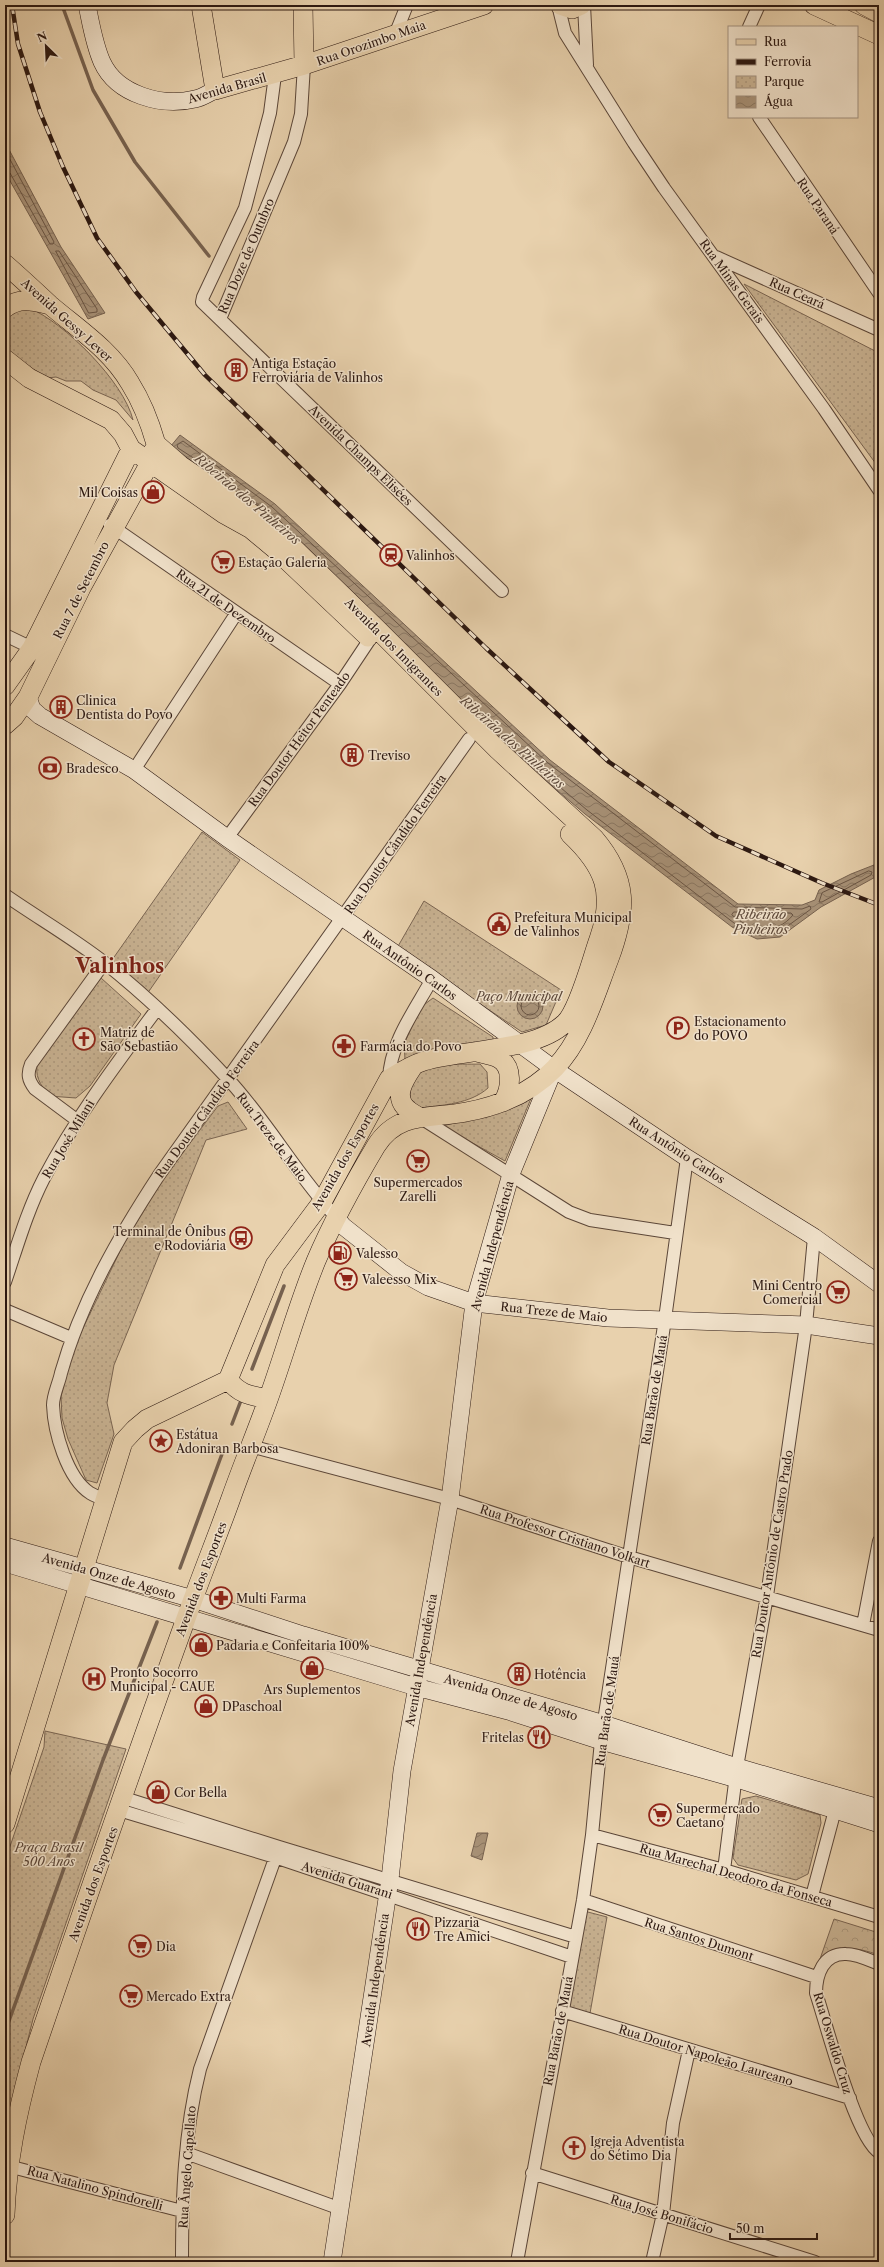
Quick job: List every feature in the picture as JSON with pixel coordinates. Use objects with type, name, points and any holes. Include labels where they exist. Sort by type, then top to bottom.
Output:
[{"type":"main road","name":"Avenida Brasil","points":[[87,5],[93,34],[102,63],[119,84],[158,101],[196,99],[215,90],[304,66]]},
{"type":"main road","points":[[201,5],[215,90]]},
{"type":"main road","name":"Rua Doze de Outubro","points":[[302,5],[304,66]]},
{"type":"main road","name":"Rua Orozimbo Maia","points":[[304,66],[484,5]]},
{"type":"main road","points":[[559,5],[572,9],[583,5]]},
{"type":"main road","points":[[814,5],[879,35]]},
{"type":"main road","points":[[864,5],[879,13]]},
{"type":"main road","name":"Avenida Gessy Lever","points":[[5,264],[50,305],[84,332],[116,363],[130,382],[148,420],[156,444]]},
{"type":"main road","points":[[5,308],[12,303],[27,300],[50,305]]},
{"type":"main road","points":[[5,359],[29,378],[111,420],[123,434],[131,449]]},
{"type":"main road","name":"Rua 7 de Setembro","points":[[8,719],[28,697],[113,526],[149,462],[156,444]]},
{"type":"main road","name":"Avenida dos Imigrantes","points":[[156,444],[186,470],[273,528],[374,634],[470,739],[585,848],[598,866],[608,899],[607,917],[576,1004],[566,1022],[552,1032],[518,1044]]},
{"type":"main road","name":"Rua 7 de Setembro","points":[[5,686],[32,648],[131,449]]},
{"type":"main road","name":"Avenida dos Imigrantes","points":[[131,449],[224,514],[251,529],[275,548],[329,602],[374,634],[594,838],[606,852],[622,896],[622,910],[614,945],[582,1027],[554,1069]]},
{"type":"main road","name":"Rua Antônio Carlos","points":[[28,697],[32,709],[40,716],[134,770],[227,838],[432,979],[518,1044],[554,1069],[687,1158],[814,1237],[879,1284]]},
{"type":"main road","points":[[8,719],[40,716]]},
{"type":"main road","points":[[389,1080],[424,1060],[518,1044]]},
{"type":"main road","points":[[476,1052],[498,1058],[506,1064],[509,1072],[509,1089],[503,1102]]},
{"type":"main road","points":[[414,1065],[402,1084],[401,1099],[405,1107],[421,1118]]},
{"type":"main road","name":"Avenida dos Esportes","points":[[5,2215],[8,2166],[16,2114],[31,2062],[190,1608],[268,1399],[316,1263],[336,1217],[380,1141],[390,1128],[402,1122],[467,1112],[503,1102],[527,1090],[554,1069]]},
{"type":"main road","name":"Avenida Independência","points":[[332,2262],[389,1886],[402,1771],[450,1499],[474,1303],[512,1174],[554,1069]]},
{"type":"main road","name":"Avenida dos Esportes","points":[[228,1380],[275,1265],[322,1202],[389,1080]]},
{"type":"main road","name":"Rua Treze de Maio","points":[[336,1217],[343,1226],[401,1272],[428,1287],[474,1303],[608,1318],[806,1325],[879,1336]]},
{"type":"main road","points":[[5,1824],[106,1501],[115,1463],[123,1442],[135,1429],[177,1404],[228,1380],[238,1391],[246,1395],[268,1399]]},
{"type":"main road","name":"Avenida Onze de Agosto","points":[[5,1546],[82,1577]]},
{"type":"main road","name":"Avenida Onze de Agosto","points":[[5,1563],[82,1577],[419,1670],[604,1724],[835,1810],[879,1824]]},
{"type":"main road","name":"Avenida Onze de Agosto","points":[[190,1608],[416,1686],[508,1711],[601,1741],[879,1808]]},
{"type":"street","points":[[395,35],[407,5]]},
{"type":"street","name":"Rua Minas Gerais","points":[[559,5],[565,33],[664,188],[715,256],[824,409],[879,490]]},
{"type":"street","points":[[583,5],[587,69]]},
{"type":"street","points":[[749,26],[759,5]]},
{"type":"street","name":"Rua Doze de Outubro","points":[[275,75],[270,113],[245,208],[203,297],[202,302],[205,306],[220,319],[294,142],[301,114],[304,66]]},
{"type":"street","name":"Rua Paraná","points":[[759,118],[879,293]]},
{"type":"street","name":"Rua Ceará","points":[[715,256],[879,330]]},
{"type":"street","name":"Avenida Champs Elisées","points":[[220,319],[502,590]]},
{"type":"street","name":"Rua 21 de Dezembro","points":[[96,518],[113,526],[236,614],[340,684]]},
{"type":"street","points":[[134,770],[236,614]]},
{"type":"street","name":"Rua Doutor Heitor Penteado","points":[[227,838],[340,684],[374,634]]},
{"type":"street","points":[[5,635],[32,648]]},
{"type":"street","points":[[5,734],[8,719]]},
{"type":"street","name":"Rua Doutor Cândido Ferreira","points":[[106,1501],[89,1493],[78,1480],[66,1460],[58,1439],[53,1404],[71,1338],[124,1230],[168,1163],[343,918],[418,809],[470,739]]},
{"type":"street","name":"Rua Treze de Maio","points":[[5,895],[104,963],[157,1009],[228,1080],[255,1112],[322,1202],[336,1217]]},
{"type":"street","points":[[78,1121],[35,1088],[29,1082],[27,1073],[31,1064],[104,963]]},
{"type":"street","points":[[389,1080],[390,1063],[394,1050],[432,979]]},
{"type":"street","name":"Rua José Milani","points":[[5,1282],[29,1211],[44,1178],[96,1093],[157,1009]]},
{"type":"street","points":[[421,1118],[512,1174],[569,1212],[590,1220],[675,1233]]},
{"type":"street","name":"Rua Barão de Mauá","points":[[517,2262],[532,2173],[583,1900],[592,1835],[601,1741],[665,1319],[675,1233],[687,1158]]},
{"type":"street","name":"Rua Doutor Antônio de Castro Prado","points":[[724,1870],[737,1773],[767,1596],[806,1325],[814,1237]]},
{"type":"street","points":[[5,1310],[71,1338]]},
{"type":"street","name":"Rua Professor Cristiano Volkart","points":[[250,1446],[450,1499],[629,1557],[767,1596],[879,1630]]},
{"type":"street","points":[[863,1625],[879,1541]]},
{"type":"street","name":"Avenida Guarani","points":[[122,1804],[389,1886],[576,1937]]},
{"type":"street","points":[[812,1896],[835,1810]]},
{"type":"street","name":"Rua Marechal Deodoro da Fonseca","points":[[592,1835],[724,1870],[879,1917]]},
{"type":"street","name":"Rua Ângelo Capellato","points":[[182,2262],[182,2211],[186,2154],[192,2103],[200,2069],[277,1852]]},
{"type":"street","name":"Avenida Guarani","points":[[389,1886],[572,1957]]},
{"type":"street","name":"Rua Santos Dumont","points":[[583,1900],[816,1977]]},
{"type":"street","name":"Rua Oswaldo Cruz","points":[[879,1964],[856,1955],[845,1953],[833,1957],[823,1964],[816,1977],[816,1994],[850,2098],[867,2139],[874,2149],[879,2152]]},
{"type":"street","name":"Rua Doutor Napoleão Laureano","points":[[562,2011],[850,2098]]},
{"type":"street","points":[[652,2262],[663,2214],[673,2123],[689,2050]]},
{"type":"street","points":[[186,2154],[341,2209]]},
{"type":"street","name":"Rua Natalino Spindorelli","points":[[8,2166],[182,2211]]},
{"type":"street","name":"Rua José Bonifácio","points":[[532,2173],[815,2262]]},
{"type":"green space","points":[[744,284],[879,353],[879,468]]},
{"type":"green space","points":[[29,308],[43,315],[59,326],[91,355],[118,388],[133,420],[116,400],[93,390],[81,381],[66,381],[56,377],[47,378],[7,352],[5,317],[12,311]]},
{"type":"green space","points":[[202,832],[240,860],[147,994],[112,960]]},
{"type":"green space","name":"Paço Municipal","points":[[424,901],[561,990],[546,1025],[522,1032],[397,948]]},
{"type":"green space","points":[[101,978],[141,1014],[90,1086],[76,1098],[49,1096],[37,1076],[38,1061]]},
{"type":"green space","points":[[433,998],[493,1037],[493,1039],[490,1043],[405,1059],[404,1044],[421,1007]]},
{"type":"green space","points":[[480,1064],[487,1072],[488,1088],[465,1101],[420,1108],[410,1098],[410,1088],[412,1082],[425,1070],[443,1065]]},
{"type":"green space","points":[[532,1096],[505,1161],[442,1126],[463,1121]]},
{"type":"green space","points":[[228,1102],[247,1129],[206,1140],[114,1365],[107,1403],[114,1434],[97,1483],[86,1480],[68,1439],[62,1418],[61,1396],[72,1351],[123,1245],[163,1179],[218,1106]]},
{"type":"green space","name":"Praça Brasil 500 Anos","points":[[45,1731],[126,1749],[33,2019],[5,2131],[5,1861],[44,1747]]},
{"type":"green space","points":[[756,1796],[820,1815],[821,1823],[808,1874],[796,1880],[738,1865],[733,1858],[742,1799]]},
{"type":"green space","points":[[584,1911],[607,1917],[589,2019],[565,2011]]},
{"type":"green space","points":[[834,1919],[879,1933],[879,1955],[863,1950],[842,1949],[828,1954],[820,1959]]},
{"type":"water","points":[[5,142],[61,247],[105,313],[88,319],[5,172]]},
{"type":"water","name":"Ribeirão Pinheiros","points":[[180,435],[275,504],[550,760],[738,904],[802,905],[815,900],[819,890],[851,874],[879,863],[879,875],[821,907],[780,937],[757,939],[732,927],[585,814],[490,733],[264,513],[221,480],[170,447]]},
{"type":"water","points":[[530,993],[539,997],[543,1006],[539,1015],[530,1019],[521,1015],[517,1006],[521,997]]},
{"type":"water","points":[[477,1833],[488,1833],[482,1860],[471,1856]]},
{"type":"waterway","points":[[62,5],[93,90],[135,162],[209,256]]},
{"type":"waterway","points":[[252,1369],[284,1286]]},
{"type":"waterway","points":[[232,1424],[240,1403]]},
{"type":"waterway","points":[[180,1568],[222,1454]]},
{"type":"waterway","points":[[5,2032],[103,1760],[157,1622]]},
{"type":"railway","points":[[12,5],[18,44],[40,112],[63,167],[97,238],[136,292],[205,375],[486,648],[609,762],[716,836],[822,883],[879,905]]},
{"type":"place","name":"Antiga Estação Ferroviária de Valinhos","points":[[236,370]]},
{"type":"place","name":"Mil Coisas","points":[[153,492]]},
{"type":"place","name":"Valinhos","points":[[391,555]]},
{"type":"place","name":"Estação Galeria","points":[[223,562]]},
{"type":"place","name":"Clinica Dentista do Povo","points":[[61,707]]},
{"type":"place","name":"Treviso","points":[[352,755]]},
{"type":"place","name":"Bradesco","points":[[50,768]]},
{"type":"place","name":"Prefeitura Municipal de Valinhos","points":[[499,924]]},
{"type":"place","name":"Estacionamento do POVO","points":[[678,1028]]},
{"type":"place","name":"Matriz de São Sebastião","points":[[84,1039]]},
{"type":"place","name":"Farmácia do Povo","points":[[344,1046]]},
{"type":"place","name":"Supermercados Zarelli","points":[[418,1161]]},
{"type":"place","name":"Terminal de Ônibus e Rodoviária","points":[[241,1238]]},
{"type":"place","name":"Valesso","points":[[340,1253]]},
{"type":"place","name":"Valeesso Mix","points":[[346,1279]]},
{"type":"place","name":"Mini Centro Comercial","points":[[838,1292]]},
{"type":"place","name":"Estátua Adoniran Barbosa","points":[[161,1441]]},
{"type":"place","name":"Multi Farma","points":[[221,1598]]},
{"type":"place","name":"Padaria e Confeitaria 100%","points":[[201,1645]]},
{"type":"place","name":"Ars Suplementos","points":[[312,1668]]},
{"type":"place","name":"Hotência","points":[[519,1674]]},
{"type":"place","name":"Pronto Socorro Municipal - CAUE","points":[[94,1679]]},
{"type":"place","name":"DPaschoal","points":[[206,1706]]},
{"type":"place","name":"Fritelas","points":[[539,1737]]},
{"type":"place","name":"Cor Bella","points":[[158,1792]]},
{"type":"place","name":"Supermercado Caetano","points":[[660,1815]]},
{"type":"place","name":"Pizzaria Tre Amici","points":[[418,1929]]},
{"type":"place","name":"Dia","points":[[140,1946]]},
{"type":"place","name":"Mercado Extra","points":[[131,1996]]},
{"type":"place","name":"Igreja Adventista do Sétimo Dia","points":[[574,2148]]},
{"type":"district","name":"Valinhos","points":[[120,966]]},
{"type":"water label","name":"Ribeirão dos Pinheiros","points":[[248,499]]},
{"type":"water label","name":"Ribeirão dos Pinheiros","points":[[513,742]]}]
